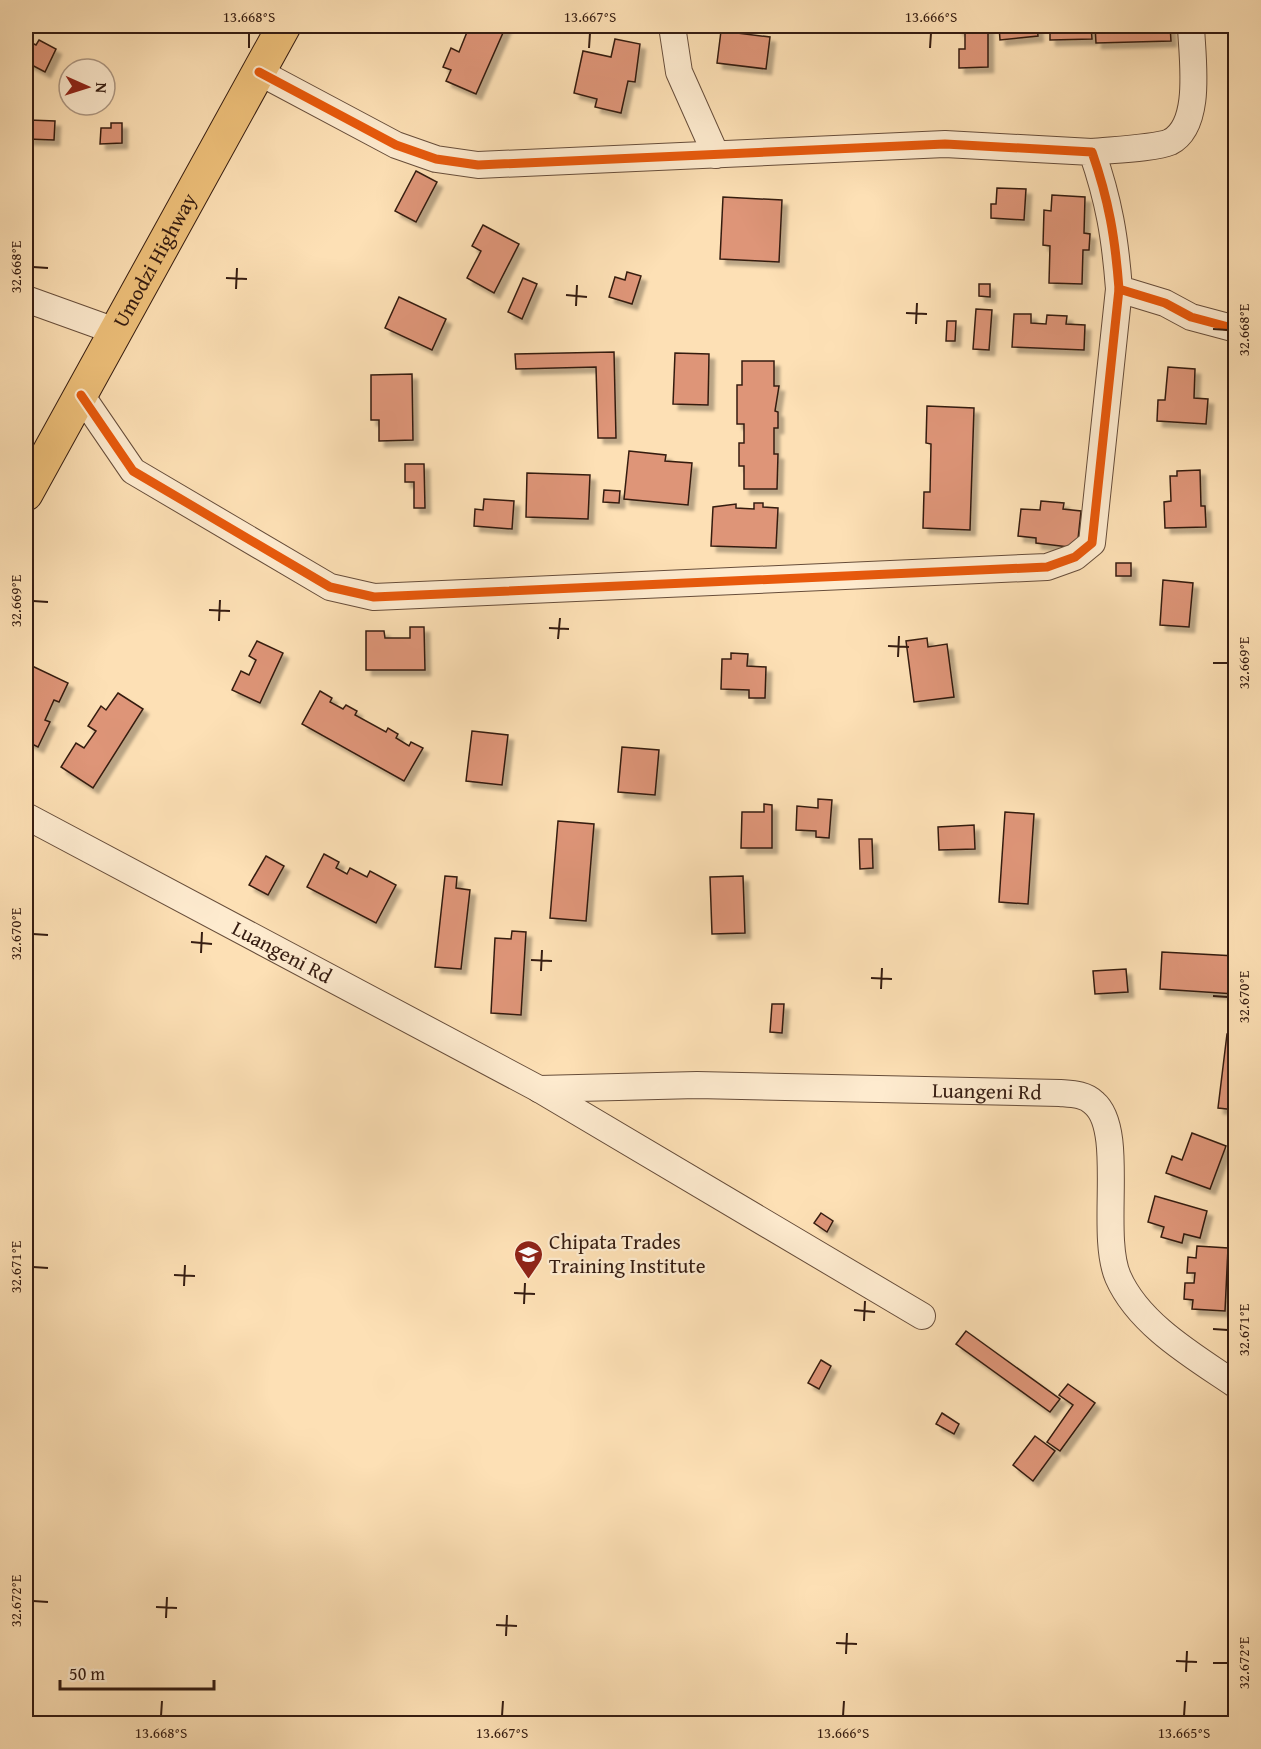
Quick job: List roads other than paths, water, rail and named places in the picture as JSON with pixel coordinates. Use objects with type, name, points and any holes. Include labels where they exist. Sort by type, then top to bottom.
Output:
[{"type":"highway","name":"Umodzi Highway","points":[[26,494],[284,26]]},
{"type":"street","points":[[672,26],[680,72],[716,155]]},
{"type":"street","points":[[259,72],[396,145],[436,159],[478,165],[945,144],[1092,152],[1168,143],[1184,132],[1192,110],[1191,26]]},
{"type":"street","points":[[81,395],[133,471],[330,587],[374,597],[420,597],[1047,567],[1075,557],[1092,543],[1119,289],[1114,227],[1092,152]]},
{"type":"street","points":[[1119,289],[1165,303],[1191,317],[1236,329]]},
{"type":"street","points":[[26,299],[115,331]]},
{"type":"street","name":"Luangeni Rd","points":[[26,816],[539,1089],[922,1316]]},
{"type":"street","name":"Luangeni Rd","points":[[539,1089],[697,1084],[1060,1093],[1087,1097],[1097,1105],[1108,1128],[1111,1149],[1110,1244],[1119,1279],[1143,1314],[1188,1352],[1236,1385]]},
{"type":"place","name":"Chipata Trades Training Institute","points":[[528,1280]]}]
